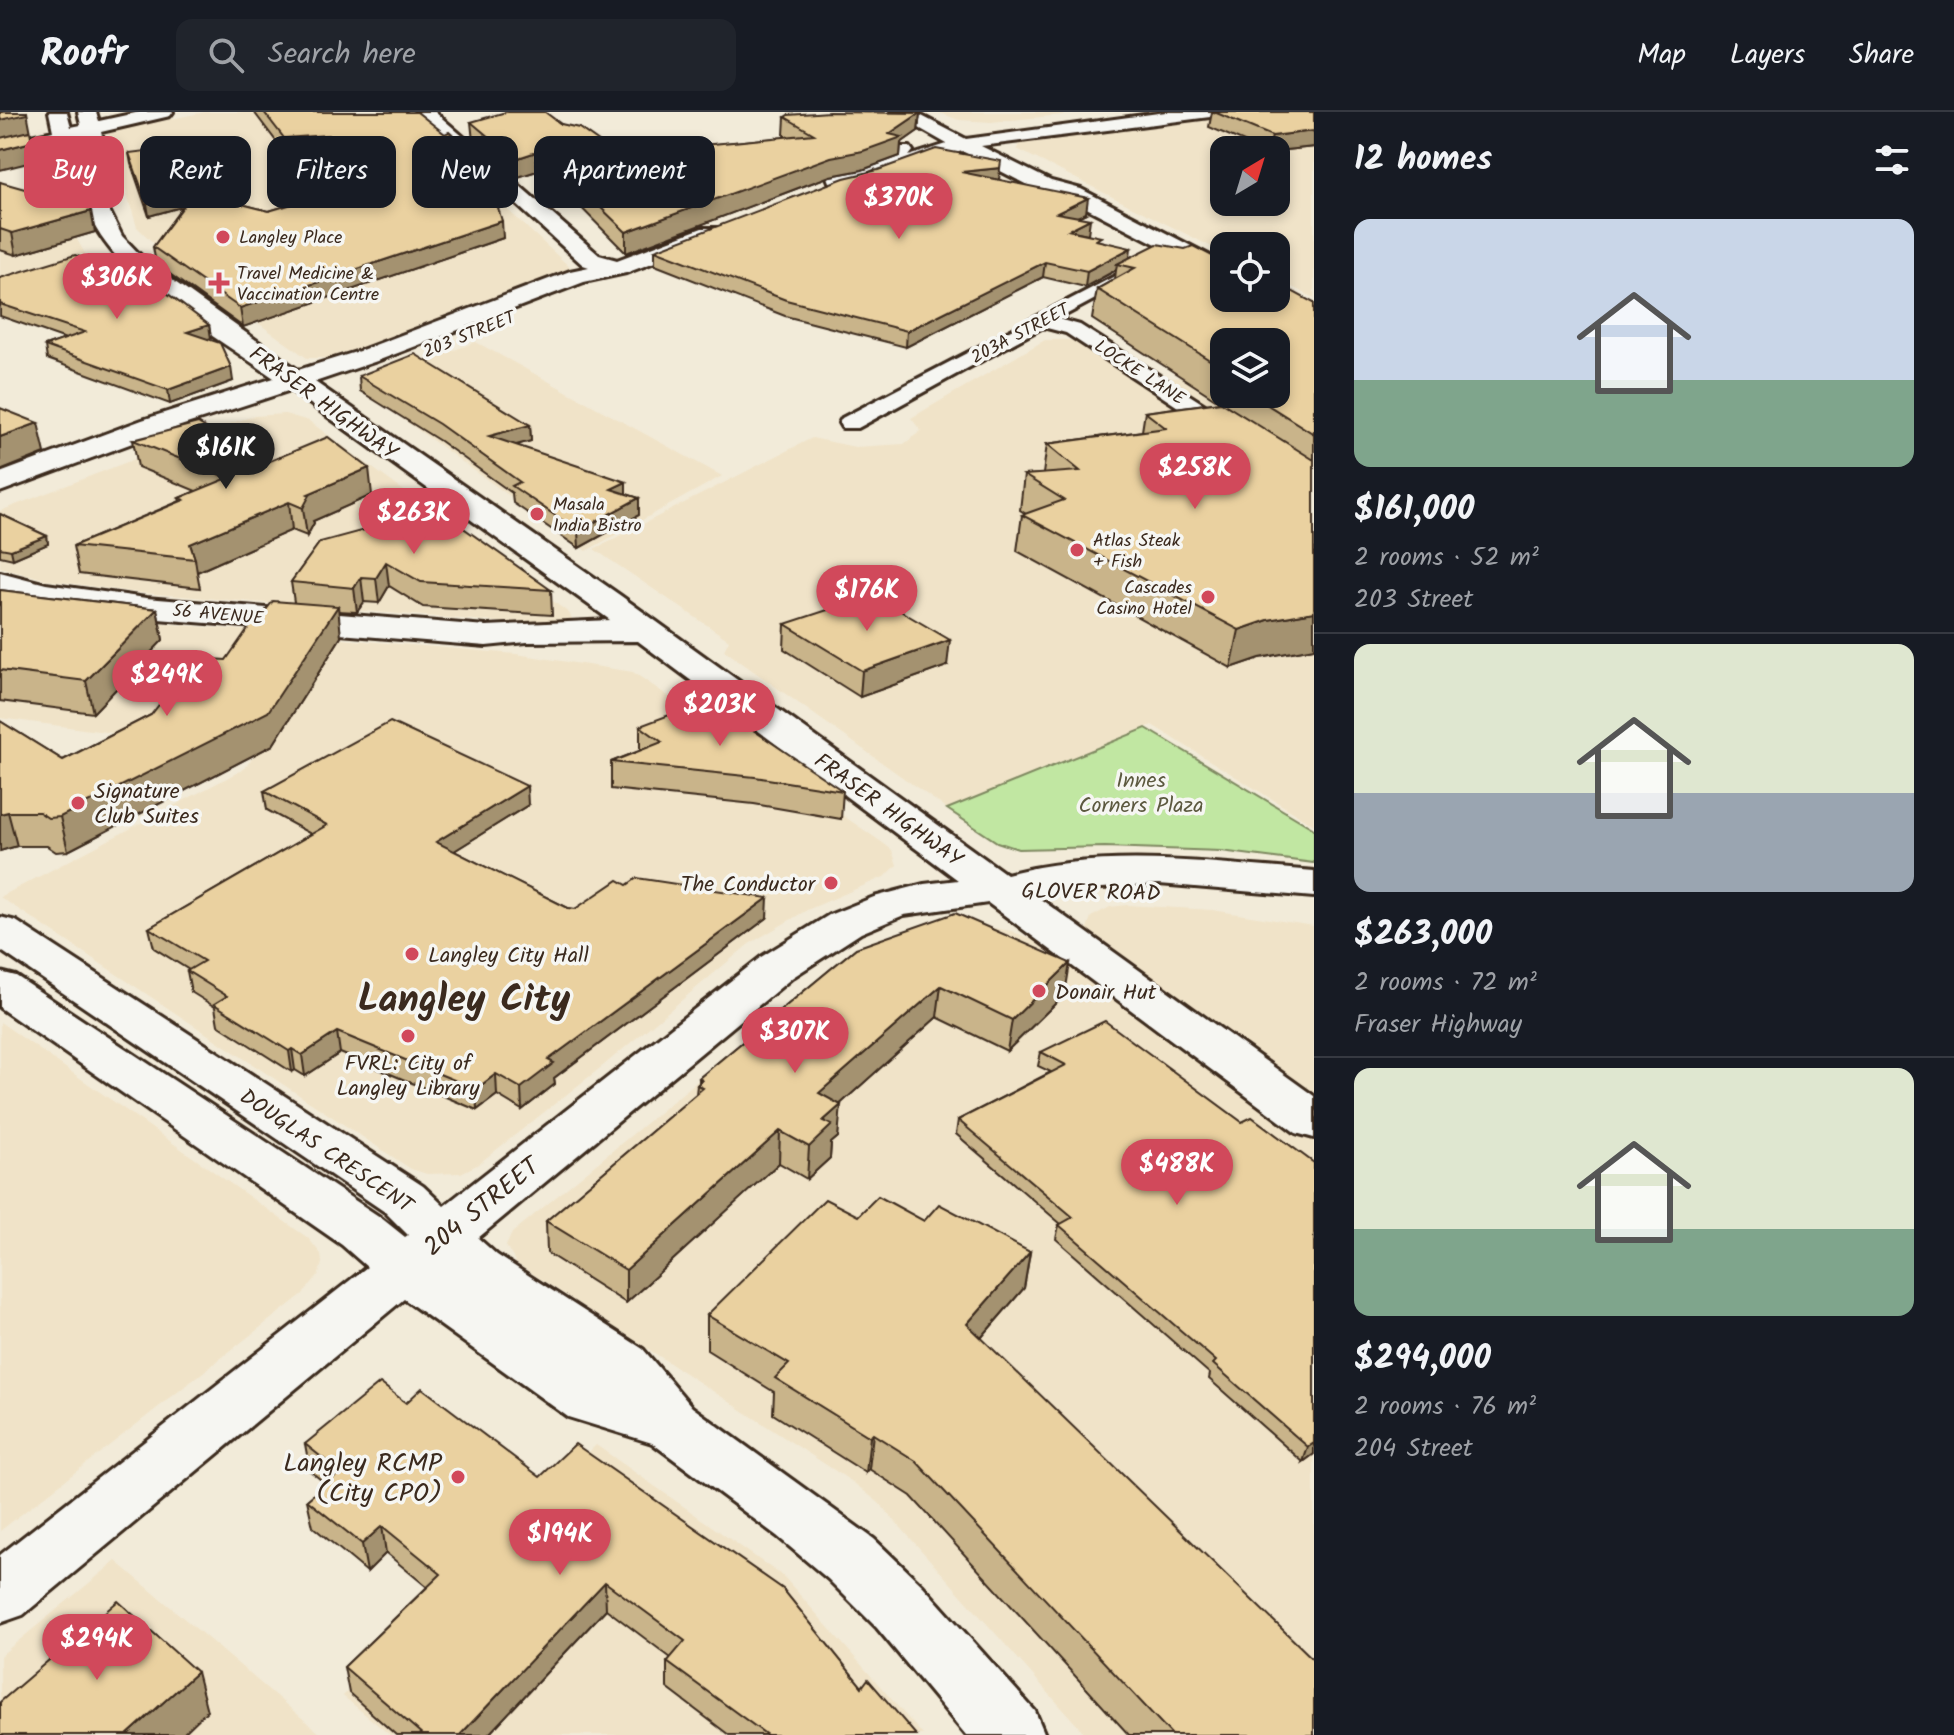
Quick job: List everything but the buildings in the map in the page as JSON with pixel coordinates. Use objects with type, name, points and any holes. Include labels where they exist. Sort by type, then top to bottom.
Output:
[{"type":"main road","name":"FRASER HIGHWAY","points":[[58,112],[64,136]]},
{"type":"main road","points":[[0,149],[63,133],[89,119],[164,112]]},
{"type":"main road","points":[[424,112],[591,260],[618,268]]},
{"type":"main road","points":[[900,112],[967,135],[1122,127],[1231,116]]},
{"type":"main road","points":[[927,112],[1044,186],[1074,193],[1210,265]]},
{"type":"main road","points":[[1099,112],[967,135],[837,177],[831,186],[858,182],[933,153],[967,135],[1150,112]]},
{"type":"main road","points":[[1064,129],[1210,112]]},
{"type":"main road","name":"FRASER HIGHWAY","points":[[97,208],[109,237],[122,253],[162,286],[646,630],[1314,1121]]},
{"type":"main road","name":"203 STREET","points":[[0,503],[218,422],[382,351],[578,276],[618,268],[734,224]]},
{"type":"main road","name":"203 STREET","points":[[0,483],[152,426],[302,386]]},
{"type":"main road","name":"56 AVENUE","points":[[0,582],[44,594],[133,606],[486,636],[521,647],[620,653],[646,630]]},
{"type":"main road","name":"GLOVER ROAD","points":[[996,889],[1043,877],[1106,872],[1223,874],[1314,884]]},
{"type":"main road","name":"GLOVER ROAD","points":[[996,889],[1204,894],[1314,910]]},
{"type":"main road","name":"204 STREET","points":[[0,1594],[809,945],[845,924],[889,906],[924,897],[996,889]]},
{"type":"main road","name":"DOUGLAS CRESCENT","points":[[0,930],[404,1199],[425,1252]]},
{"type":"main road","name":"DOUGLAS CRESCENT","points":[[0,986],[347,1222],[478,1270],[622,1365],[671,1424],[851,1559],[900,1607],[1010,1735]]},
{"type":"street","name":"203A STREET","points":[[850,423],[1159,261],[1193,256]]},
{"type":"street","name":"LOCKE LANE","points":[[1042,321],[1073,329],[1247,442]]},
{"type":"shaded area","points":[[205,112],[402,112],[428,136],[412,136],[412,208],[506,208],[574,271],[348,358],[307,358],[172,261],[137,227],[124,184],[124,136],[109,136],[108,132]]},
{"type":"shaded area","points":[[937,112],[1092,112],[991,122],[959,120]]},
{"type":"shaded area","points":[[1314,112],[1314,298],[1290,286],[1290,232],[1210,232],[1210,246],[1017,149],[1020,142],[1030,138]]},
{"type":"shaded area","points":[[0,225],[70,227],[88,259],[108,277],[0,310]]},
{"type":"shaded area","points":[[1045,340],[1072,340],[1137,383],[1210,373],[1210,408],[1281,408],[1314,494],[1314,825],[1152,725],[947,809],[724,650],[729,640],[594,549],[812,438],[855,447],[904,444],[921,431],[911,418]]},
{"type":"shaded area","points":[[476,342],[722,476],[586,551],[357,386]]},
{"type":"shaded area","points":[[285,414],[309,421],[569,613],[572,619],[564,624],[547,626],[131,592],[48,580],[0,567],[0,511],[210,430],[254,416]]},
{"type":"shaded area","points":[[0,602],[133,621],[516,654],[633,672],[883,843],[892,850],[897,865],[886,876],[807,910],[749,944],[604,1065],[477,1165],[461,1173],[427,1174],[411,1169],[0,897],[244,769],[257,752],[0,718]]},
{"type":"shaded area","points":[[1127,905],[1212,910],[1314,926],[1314,1735],[1086,1735],[879,1503],[854,1483],[516,1263],[506,1246],[512,1233],[806,992],[977,925],[1011,931],[1046,945],[1085,934],[1091,917],[1110,907]]},
{"type":"shaded area","points":[[0,1022],[308,1238],[321,1254],[322,1263],[319,1274],[303,1294],[0,1531]]},
{"type":"shaded area","points":[[596,1445],[784,1577],[923,1735],[390,1735],[343,1696]]},
{"type":"shaded area","points":[[116,1561],[322,1735],[0,1735],[0,1656]]},
{"type":"green space","name":"Innes Corners Plaza","points":[[1146,728],[1314,829],[1314,863],[1221,851],[1105,847],[1018,849],[997,842],[947,809]]},
{"type":"place","name":"Langley Place","points":[[223,237]]},
{"type":"place","name":"Travel Medicine & Vaccination Centre","points":[[219,283]]},
{"type":"place","name":"Masala India Bistro","points":[[537,514]]},
{"type":"place","name":"Atlas Steak + Fish","points":[[1077,550]]},
{"type":"place","name":"Cascades Casino Hotel","points":[[1208,597]]},
{"type":"place","name":"Signature Club Suites","points":[[78,803]]},
{"type":"place","name":"The Conductor","points":[[831,883]]},
{"type":"place","name":"Langley City Hall","points":[[412,954]]},
{"type":"place","name":"Donair Hut","points":[[1039,991]]},
{"type":"place","name":"FVRL: City of Langley Library","points":[[408,1036]]},
{"type":"place","name":"Langley RCMP (City CPO)","points":[[458,1477]]},
{"type":"district","name":"Langley City","points":[[464,998]]}]
